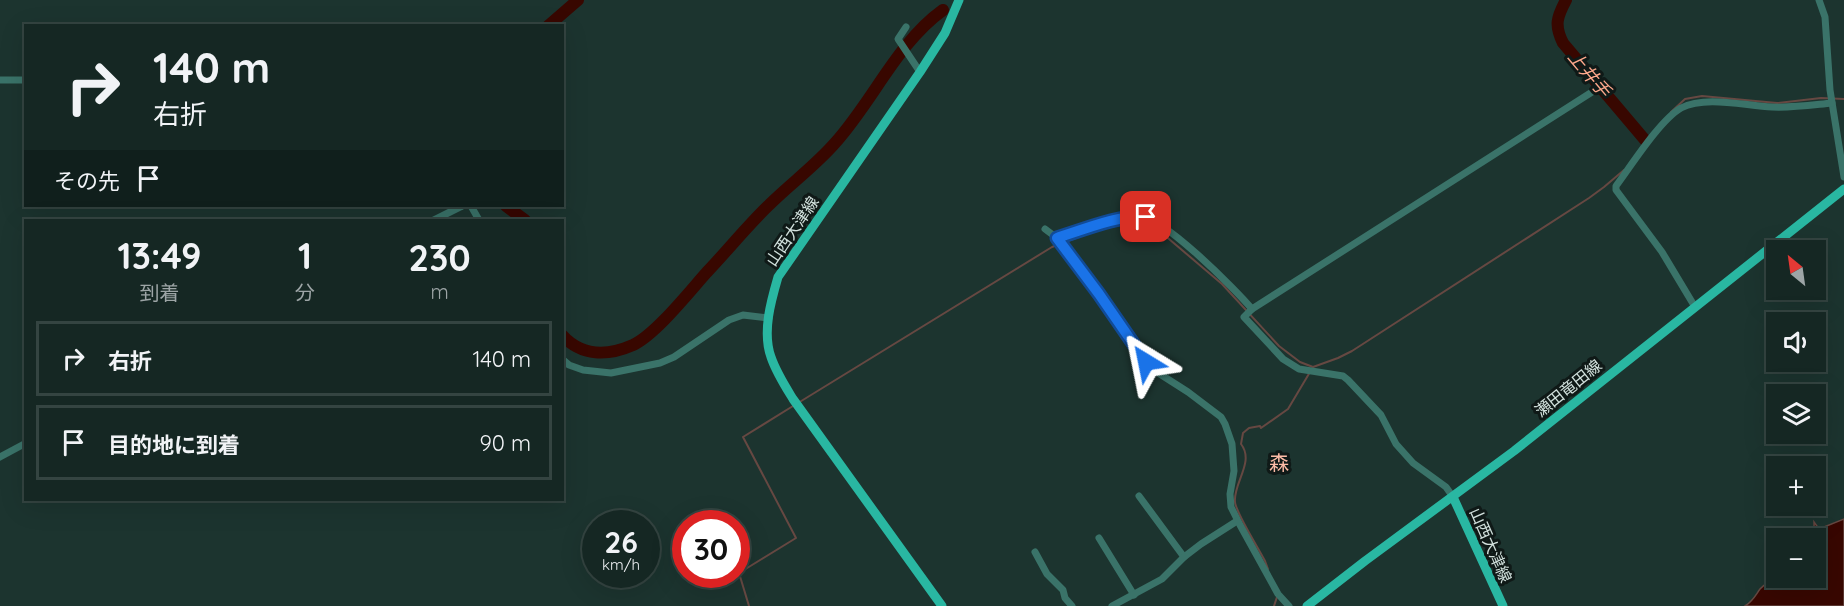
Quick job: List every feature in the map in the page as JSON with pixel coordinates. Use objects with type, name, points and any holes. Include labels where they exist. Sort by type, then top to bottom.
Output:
[{"type":"main road","name":"山西大津線","points":[[942,606],[801,411],[779,376],[770,356],[768,339],[769,318],[778,277],[920,72],[945,33],[959,0]]},
{"type":"main road","name":"瀬田竜田線","points":[[1307,606],[1514,451],[1844,189]]},
{"type":"main road","name":"山西大津線","points":[[1453,497],[1503,606]]},
{"type":"street","points":[[1818,0],[1825,17],[1832,99],[1844,177]]},
{"type":"street","points":[[906,27],[898,39],[920,72]]},
{"type":"street","points":[[0,80],[24,80]]},
{"type":"street","points":[[1453,497],[1446,488],[1413,463],[1395,444],[1381,415],[1348,380],[1343,376],[1299,369],[1283,359],[1244,317],[1252,309],[1592,92]]},
{"type":"street","points":[[1695,307],[1662,252],[1616,186],[1663,123],[1680,109],[1699,102],[1795,108],[1832,99]]},
{"type":"street","points":[[436,219],[460,207]]},
{"type":"street","points":[[1057,238],[1111,222],[1139,216],[1146,217],[1196,253],[1239,293],[1252,309]]},
{"type":"street","points":[[1045,228],[1057,238],[1152,369],[1221,417],[1232,444],[1234,471],[1230,494],[1237,521],[1278,594],[1289,606]]},
{"type":"street","points":[[564,361],[583,370],[611,373],[660,363],[674,357],[729,320],[743,315],[769,318]]},
{"type":"street","points":[[0,457],[24,444]]},
{"type":"street","points":[[1139,496],[1184,557]]},
{"type":"street","points":[[1112,606],[1162,579],[1184,557],[1237,521]]},
{"type":"street","points":[[1099,538],[1134,595]]},
{"type":"street","points":[[1035,552],[1047,574],[1063,590],[1065,598],[1072,606]]},
{"type":"shaded area","points":[[1844,519],[1844,606],[1745,606],[1766,584],[1766,588],[1826,588],[1826,528],[1822,528]]},
{"type":"waterway","points":[[550,24],[578,0]]},
{"type":"waterway","name":"上井手","points":[[1566,0],[1558,21],[1558,31],[1563,43],[1645,140]]},
{"type":"waterway","points":[[564,337],[587,351],[605,352],[624,349],[652,332],[761,213],[835,143],[912,39],[943,10]]},
{"type":"waterway","points":[[1671,112],[1685,99],[1702,96],[1777,103],[1821,98],[1844,99]]},
{"type":"waterway","points":[[1268,569],[1235,502],[1246,458],[1241,444],[1243,433],[1249,428],[1260,426],[1261,428],[1288,409],[1313,367],[1352,351],[1589,198],[1624,170]]},
{"type":"waterway","points":[[507,207],[524,219]]},
{"type":"waterway","points":[[798,403],[1052,247],[1097,230],[1129,223],[1156,228],[1222,284],[1279,346],[1300,362],[1313,367]]},
{"type":"waterway","points":[[749,606],[739,573],[796,538],[743,437],[793,406]]},
{"type":"waterway","points":[[1274,606],[1277,597]]},
{"type":"district","name":"森","points":[[1279,463]]},
{"type":"route","points":[[1146,217],[1139,216],[1111,222],[1057,238],[1146,362]]}]
